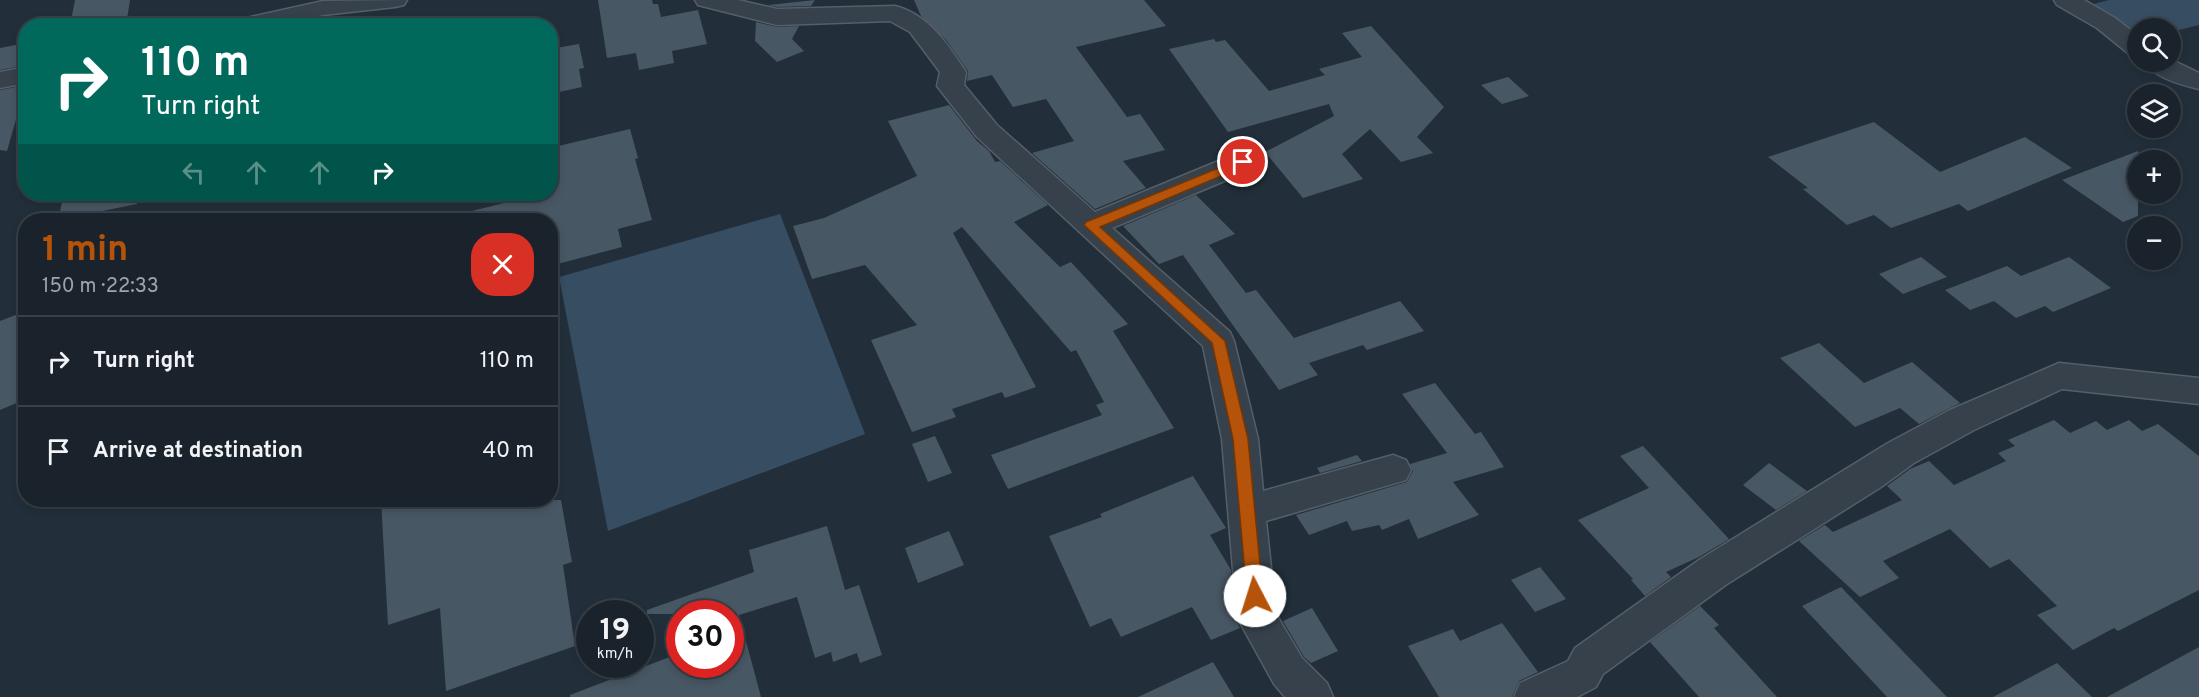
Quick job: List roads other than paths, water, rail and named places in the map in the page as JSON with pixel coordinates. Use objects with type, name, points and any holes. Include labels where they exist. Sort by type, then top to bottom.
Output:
[{"type":"street","points":[[278,18],[323,8],[395,0]]},
{"type":"street","points":[[707,0],[777,17],[896,13],[919,27],[953,72],[950,86],[987,131],[1218,341],[1240,439],[1257,617],[1288,671],[1312,697]]},
{"type":"street","points":[[2066,0],[2106,23],[2127,40]]},
{"type":"street","points":[[2176,72],[2199,81]]},
{"type":"street","points":[[0,80],[18,77]]},
{"type":"street","points":[[1091,225],[1243,162]]},
{"type":"street","points":[[1535,697],[1582,674],[1589,662],[1713,572],[1901,453],[1962,420],[2059,376],[2199,392]]},
{"type":"street","points":[[1247,511],[1393,470]]},
{"type":"water","points":[[2109,0],[2199,0],[2199,25],[2181,30],[2181,18],[2127,18],[2127,29],[2090,5]]},
{"type":"water","points":[[780,214],[865,434],[608,531],[559,277]]}]
